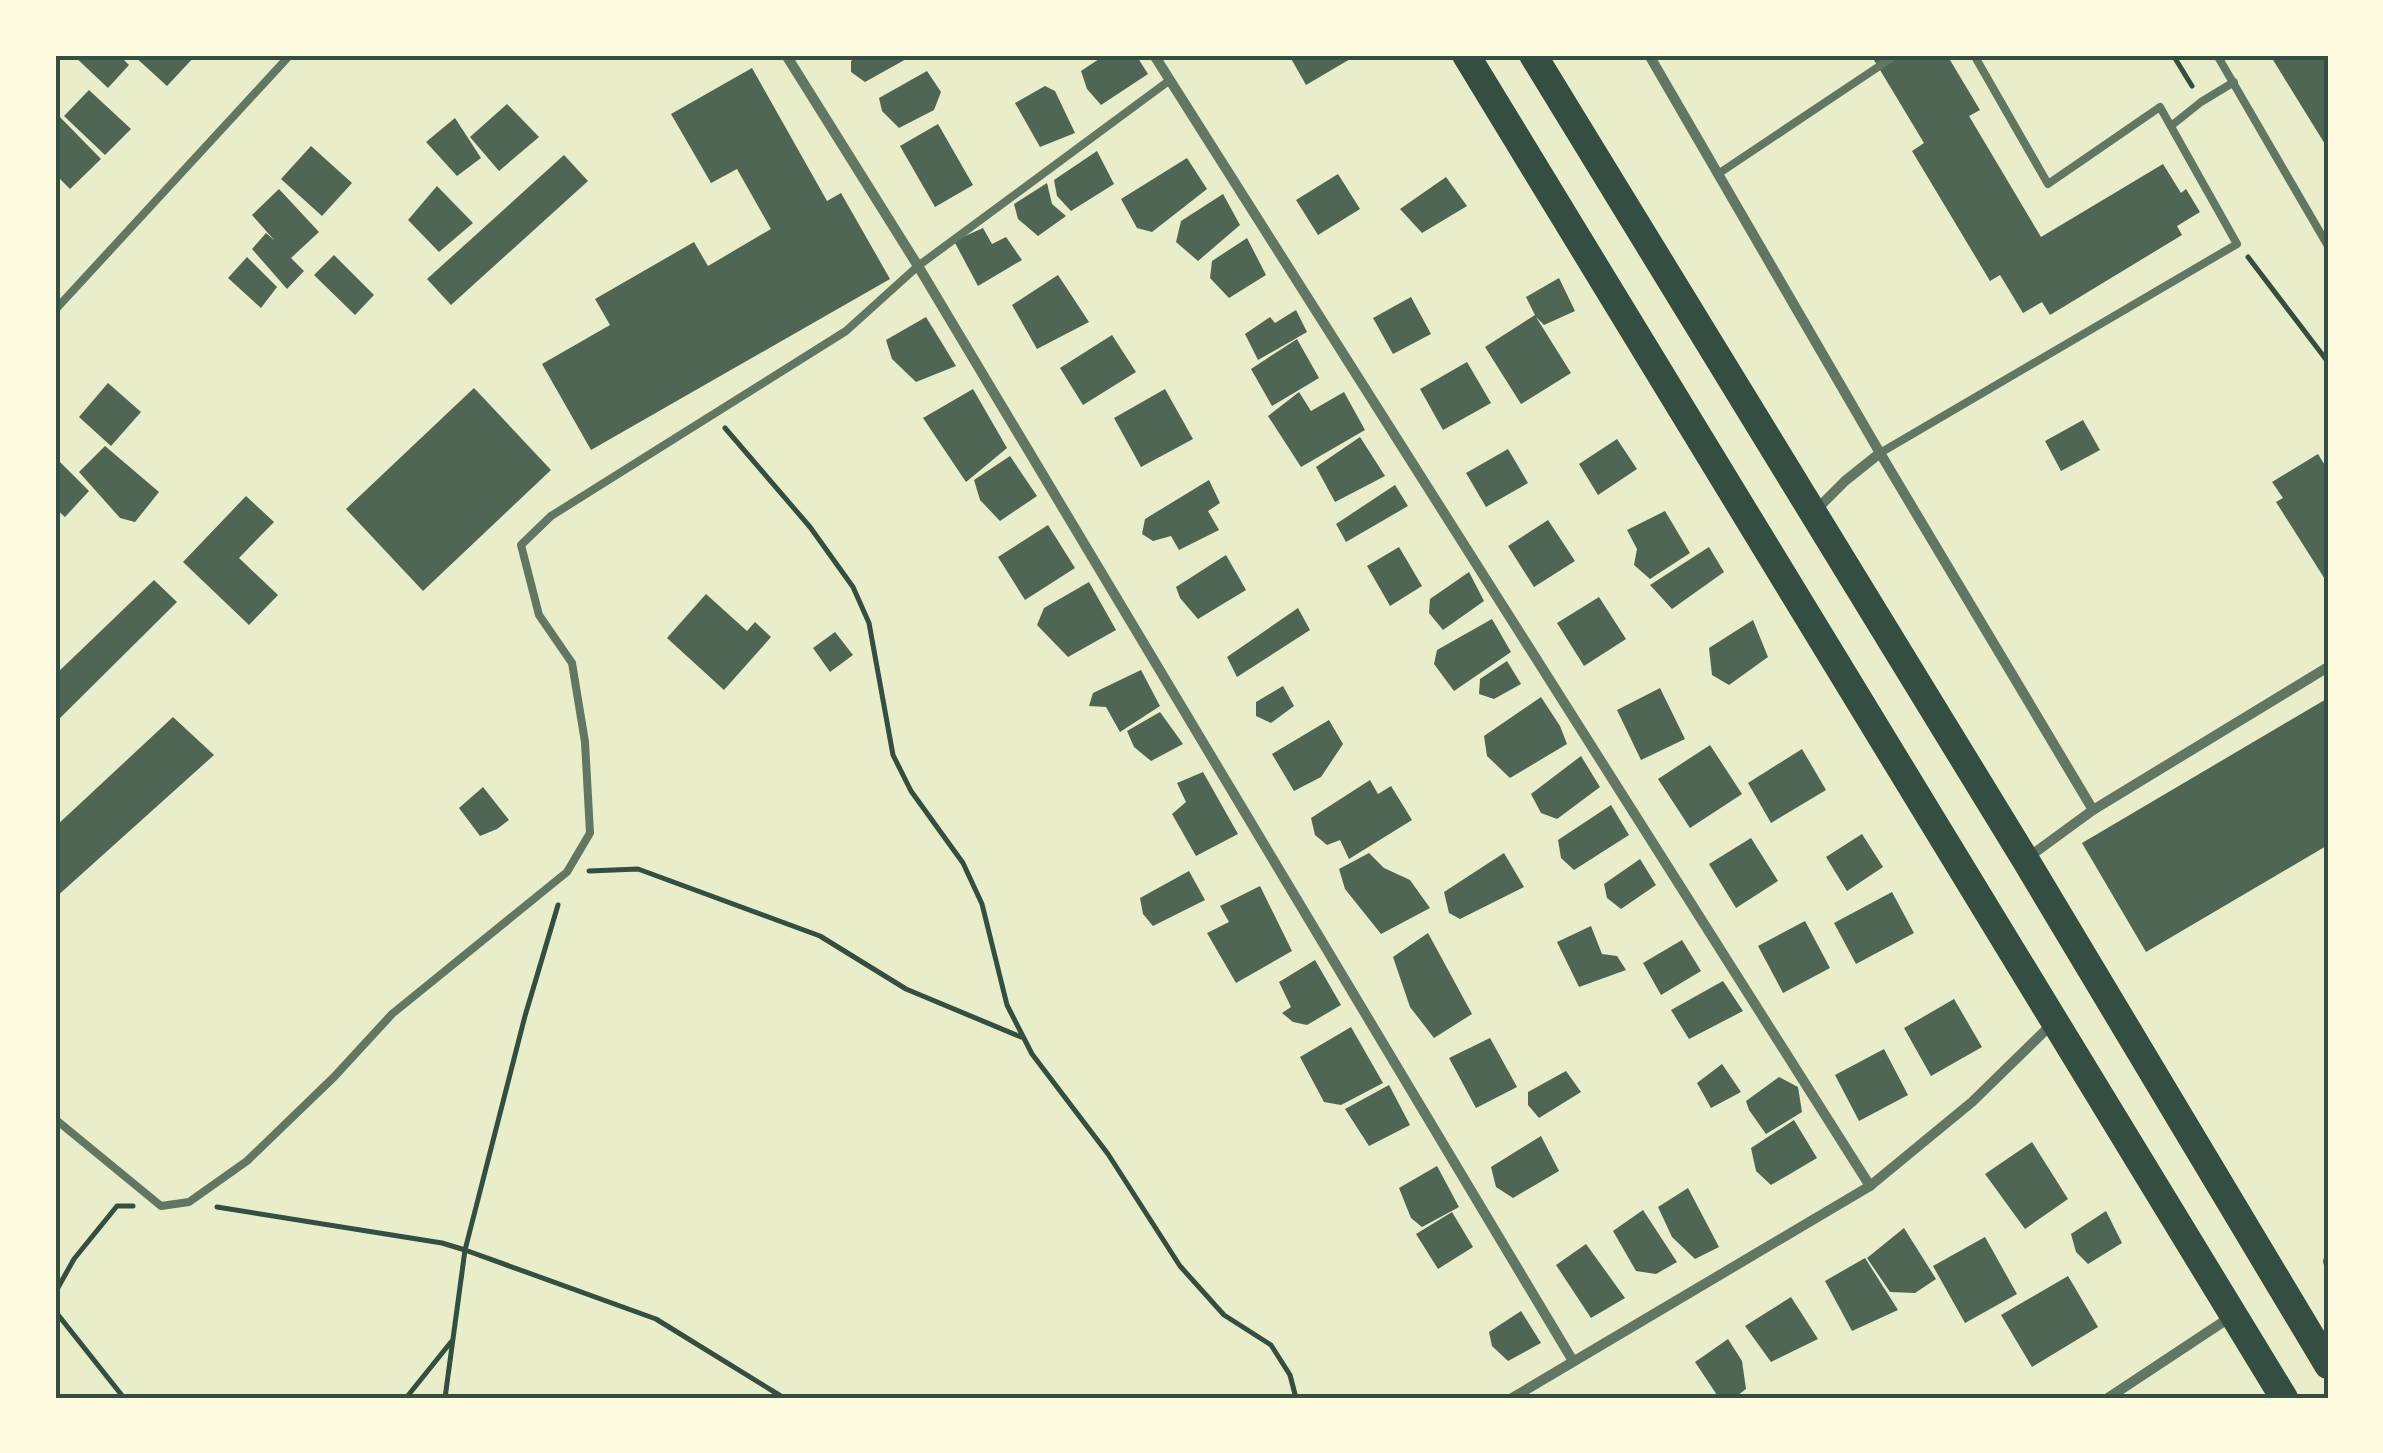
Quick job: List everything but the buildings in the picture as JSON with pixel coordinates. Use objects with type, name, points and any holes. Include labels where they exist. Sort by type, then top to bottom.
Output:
[{"type":"highway","points":[[1466,55],[2284,1398]]},
{"type":"highway","points":[[1534,55],[2025,859],[2328,1365]]},
{"type":"street","points":[[786,55],[918,266],[1572,1361]]},
{"type":"street","points":[[1154,55],[1870,1186]]},
{"type":"street","points":[[1649,55],[1880,453],[2094,810]]},
{"type":"street","points":[[1813,513],[1845,480],[1880,453]]},
{"type":"street","points":[[2025,859],[2094,810],[2328,667]]},
{"type":"street","points":[[1512,1398],[1870,1186],[1972,1102],[2054,1021]]},
{"type":"street","points":[[2108,1398],[2234,1315]]},
{"type":"lane","points":[[55,310],[290,55]]},
{"type":"lane","points":[[1718,174],[1896,55]]},
{"type":"lane","points":[[1880,453],[2238,244],[2160,107],[2048,184],[1974,55]]},
{"type":"lane","points":[[2218,55],[2328,246]]},
{"type":"lane","points":[[55,1118],[161,1206],[190,1202],[247,1160],[334,1077],[392,1014],[567,872],[590,834],[585,742],[572,663],[539,615],[521,545],[551,516],[846,331],[918,266],[1170,80]]},
{"type":"lane","points":[[2172,126],[2234,82]]},
{"type":"path","points":[[2173,55],[2201,102]]},
{"type":"path","points":[[2238,244],[2328,362]]},
{"type":"path","points":[[713,414],[810,528],[853,587],[868,623],[893,755],[912,792],[963,863],[976,890],[1008,1005],[1032,1054],[1108,1154],[1180,1266],[1224,1315],[1271,1345],[1290,1375],[1296,1398]]},
{"type":"path","points":[[445,1398],[465,1250],[567,872],[638,869],[820,936],[906,989],[1024,1038]]},
{"type":"path","points":[[190,1202],[465,1250],[656,1319],[784,1398]]},
{"type":"path","points":[[55,1293],[74,1260],[118,1206],[161,1206]]},
{"type":"path","points":[[55,1311],[124,1398]]},
{"type":"path","points":[[406,1398],[452,1341]]}]
